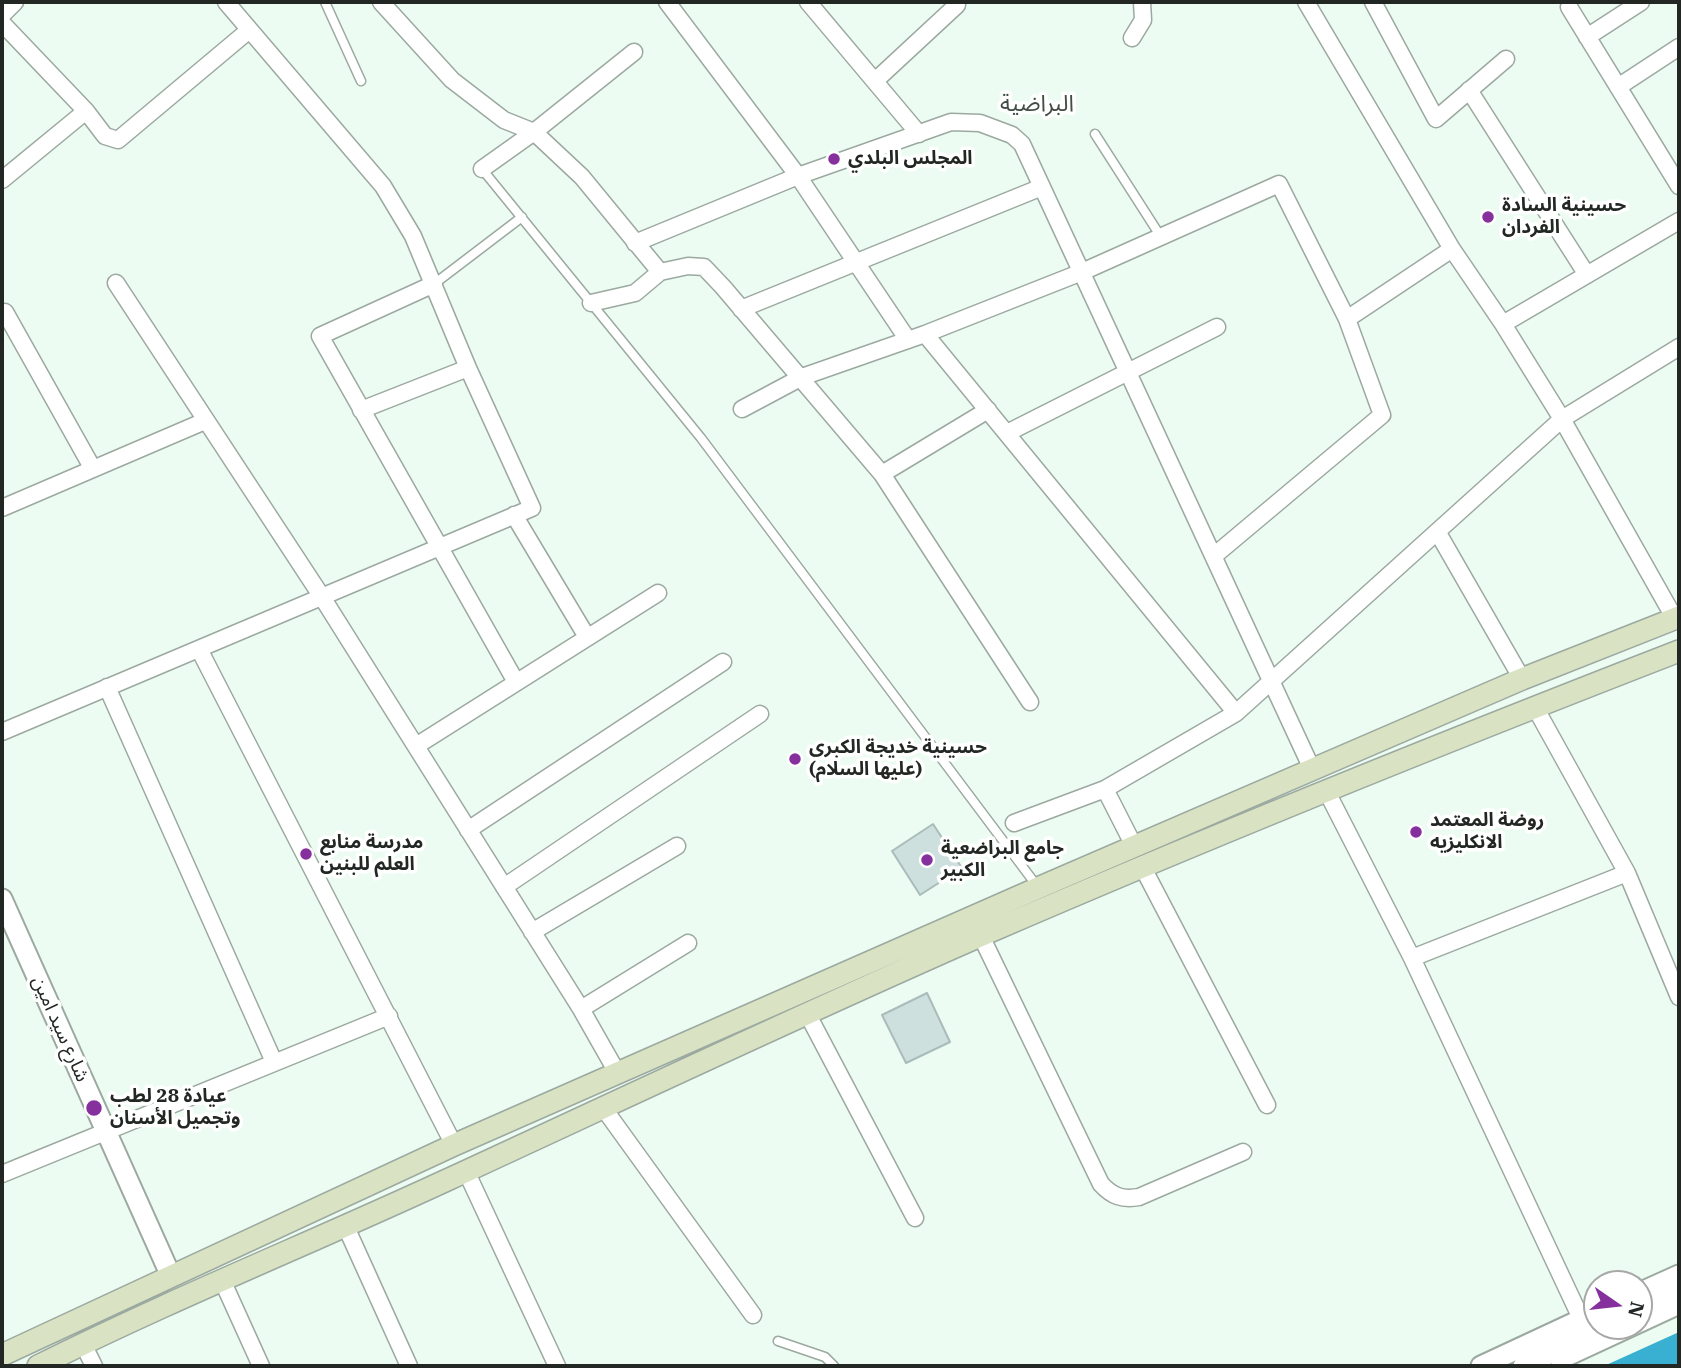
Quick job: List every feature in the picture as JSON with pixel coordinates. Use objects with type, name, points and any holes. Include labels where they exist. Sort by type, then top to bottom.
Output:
[{"type":"main road","points":[[2,1355],[454,1145],[1038,888],[1522,679],[1677,618]]},
{"type":"main road","points":[[1601,648],[1611,677]]},
{"type":"main road","points":[[38,1366],[181,1297],[346,1227],[602,1106],[981,936],[1142,866],[1679,651]]},
{"type":"main road","points":[[454,1145],[466,1171]]},
{"type":"main road","points":[[170,1275],[181,1297]]},
{"type":"street","points":[[2,15],[15,2]]},
{"type":"street","points":[[2,732],[532,508],[467,368],[413,236],[383,186],[226,2]]},
{"type":"street","points":[[381,2],[452,80],[504,120],[534,132],[582,177],[660,272]]},
{"type":"street","points":[[667,2],[798,176],[908,340]]},
{"type":"street","points":[[808,2],[919,134]]},
{"type":"street","points":[[1132,38],[1143,20],[1142,2]]},
{"type":"street","points":[[1306,2],[1452,249],[1562,419],[1677,618]]},
{"type":"street","points":[[1373,2],[1436,119],[1506,59]]},
{"type":"street","points":[[1587,37],[1641,2]]},
{"type":"street","points":[[875,81],[957,5]]},
{"type":"street","points":[[1569,7],[1679,186]]},
{"type":"street","points":[[2,23],[86,111],[105,136],[118,140],[248,31]]},
{"type":"street","points":[[1618,87],[1679,47]]},
{"type":"street","points":[[482,169],[534,132],[634,52]]},
{"type":"street","points":[[1469,90],[1587,275]]},
{"type":"street","points":[[2,180],[86,111]]},
{"type":"street","points":[[635,243],[798,176],[966,120],[1000,130],[1022,144],[1312,769]]},
{"type":"street","points":[[742,410],[802,377],[925,334],[1082,272],[1279,184],[1346,319],[1382,415],[1215,555]]},
{"type":"street","points":[[741,309],[1042,187]]},
{"type":"street","points":[[1503,324],[1679,221]]},
{"type":"street","points":[[1346,319],[1452,249]]},
{"type":"street","points":[[591,303],[635,293],[660,272],[688,266],[704,267],[802,377],[882,474],[1030,702]]},
{"type":"street","points":[[116,283],[322,597],[581,1009],[618,1074]]},
{"type":"street","points":[[434,284],[320,336],[442,546],[516,681]]},
{"type":"street","points":[[2,313],[5,312],[93,469]]},
{"type":"street","points":[[1007,433],[1217,327]]},
{"type":"street","points":[[925,334],[1236,713]]},
{"type":"street","points":[[1013,823],[1105,789],[1236,713],[1438,534],[1562,419],[1679,347]]},
{"type":"street","points":[[361,410],[467,368]]},
{"type":"street","points":[[882,474],[988,410]]},
{"type":"street","points":[[2,508],[205,421]]},
{"type":"street","points":[[514,515],[587,637]]},
{"type":"street","points":[[1438,534],[1522,679]]},
{"type":"street","points":[[415,746],[658,593]]},
{"type":"street","points":[[199,649],[454,1145]]},
{"type":"street","points":[[468,830],[723,662]]},
{"type":"street","points":[[107,687],[274,1062]]},
{"type":"street","points":[[1536,709],[1627,873],[1679,997]]},
{"type":"street","points":[[504,887],[761,714]]},
{"type":"street","points":[[1105,789],[1134,846]]},
{"type":"street","points":[[1327,792],[1412,958],[1583,1308]]},
{"type":"street","points":[[532,932],[677,846]]},
{"type":"street","points":[[1142,866],[1267,1105]]},
{"type":"street","points":[[1412,958],[1627,873]]},
{"type":"street","name":"شارع سيد امين","points":[[2,899],[170,1275]]},
{"type":"street","points":[[981,936],[1101,1184],[1108,1192],[1128,1199],[1139,1197],[1242,1152]]},
{"type":"street","points":[[581,1009],[688,943]]},
{"type":"street","points":[[808,1015],[915,1218]]},
{"type":"street","points":[[2,1174],[389,1016]]},
{"type":"street","points":[[602,1106],[753,1315]]},
{"type":"street","points":[[466,1171],[557,1366]]},
{"type":"street","points":[[346,1227],[409,1366]]},
{"type":"street","points":[[1653,1287],[1679,1275]]},
{"type":"street","points":[[222,1280],[261,1366]]},
{"type":"street","points":[[1653,1307],[1679,1295]]},
{"type":"street","points":[[1556,1366],[1679,1309]]},
{"type":"street","points":[[1481,1366],[1583,1325]]},
{"type":"street","points":[[1523,1366],[1583,1327]]},
{"type":"street","points":[[83,1344],[94,1366]]},
{"type":"lane","points":[[325,2],[361,81]]},
{"type":"lane","points":[[1095,134],[1161,237]]},
{"type":"lane","points":[[482,169],[701,438],[1038,888]]},
{"type":"lane","points":[[434,284],[522,217]]},
{"type":"lane","points":[[778,1340],[825,1357],[834,1366]]},
{"type":"water","points":[[1679,1332],[1679,1366],[1604,1366]]},
{"type":"building","name":"جامع البراضعية الكبير","points":[[933,824],[962,868],[920,895],[892,851]]},
{"type":"building","points":[[927,993],[950,1042],[906,1063],[882,1015]]},
{"type":"place","name":"المجلس البلدي","points":[[834,159]]},
{"type":"place","name":"حسينية السادة الفردان","points":[[1488,217]]},
{"type":"place","name":"حسينية خديجة الكبرى (عليها السلام)","points":[[795,759]]},
{"type":"place","name":"روضة المعتمد الانكليزيه","points":[[1416,832]]},
{"type":"place","name":"مدرسة منابع العلم للبنين","points":[[306,854]]},
{"type":"place","name":"جامع البراضعية الكبير","points":[[927,860]]},
{"type":"place","name":"عيادة 28 لطب وتجميل الأسنان","points":[[94,1108]]},
{"type":"district","name":"البراضية","points":[[1037,104]]}]
